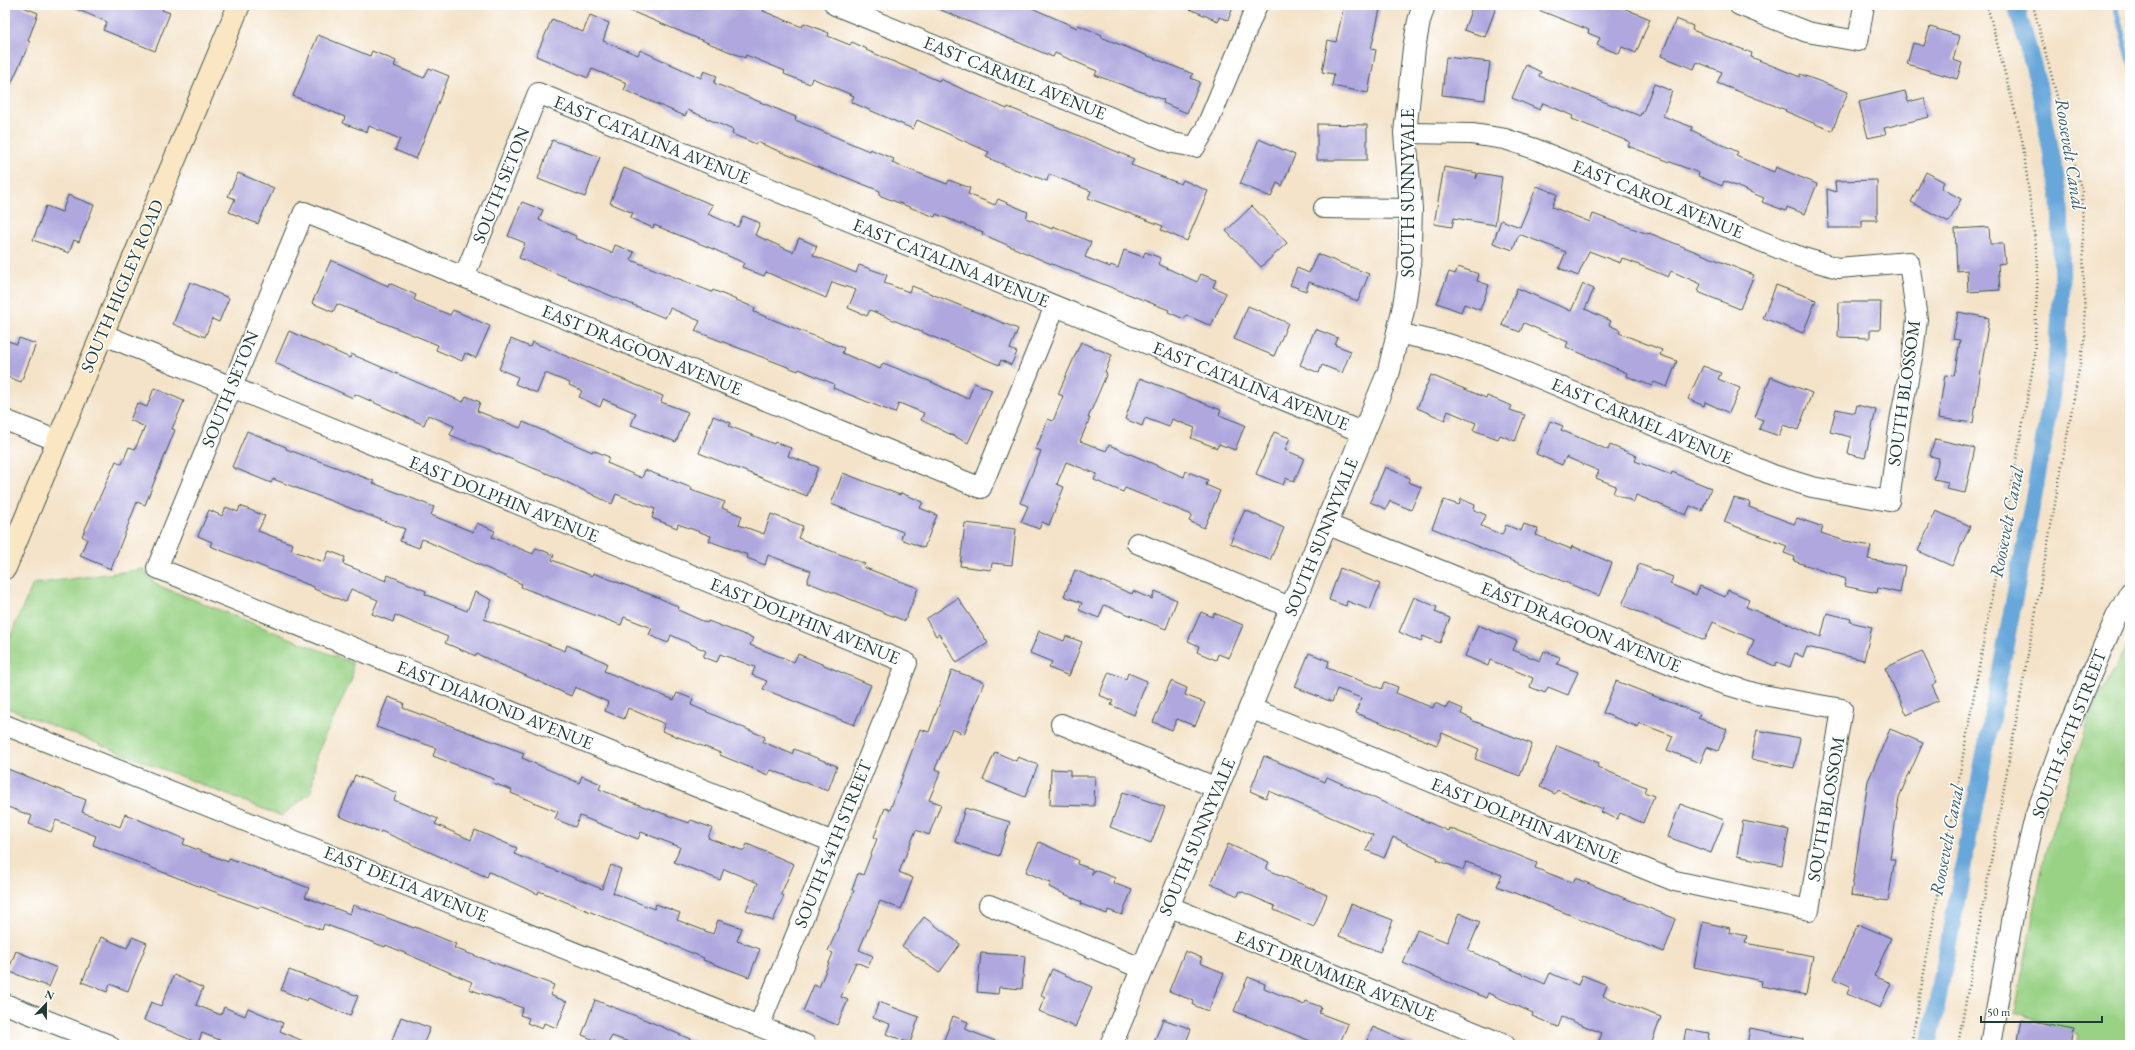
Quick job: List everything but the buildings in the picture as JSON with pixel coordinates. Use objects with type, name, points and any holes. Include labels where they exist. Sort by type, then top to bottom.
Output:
[{"type":"main road","name":"SOUTH HIGLEY ROAD","points":[[5,568],[239,5]]},
{"type":"street","name":"EAST CARMEL AVENUE","points":[[835,5],[1173,144],[1195,147],[1206,128],[1257,5]]},
{"type":"street","name":"SOUTH SUNNYVALE","points":[[1111,1045],[1364,433],[1388,371],[1404,306],[1409,272],[1411,208],[1405,133],[1414,48],[1419,21],[1424,5]]},
{"type":"street","points":[[1739,5],[1807,32],[1858,41],[1864,5]]},
{"type":"street","name":"SOUTH SETON","points":[[464,277],[538,93]]},
{"type":"street","name":"EAST CATALINA AVENUE","points":[[538,93],[1364,433]]},
{"type":"street","name":"EAST CAROL AVENUE","points":[[1405,133],[1472,134],[1505,139],[1535,149],[1800,257],[1838,268],[1909,262]]},
{"type":"street","points":[[1324,208],[1411,208]]},
{"type":"street","name":"SOUTH SETON","points":[[157,568],[304,212]]},
{"type":"street","name":"EAST DRAGOON AVENUE","points":[[304,212],[981,488],[1055,306]]},
{"type":"street","name":"SOUTH BLOSSOM","points":[[1889,501],[1900,421],[1913,352],[1917,319],[1909,262]]},
{"type":"street","name":"EAST CARMEL AVENUE","points":[[1397,333],[1448,344],[1486,356],[1773,475],[1812,487],[1889,501]]},
{"type":"street","name":"EAST DOLPHIN AVENUE","points":[[102,334],[907,663]]},
{"type":"street","points":[[5,420],[58,441]]},
{"type":"street","name":"EAST DRAGOON AVENUE","points":[[1326,524],[1708,678],[1757,694],[1842,709]]},
{"type":"street","points":[[1137,544],[1292,608]]},
{"type":"street","name":"EAST DIAMOND AVENUE","points":[[157,568],[833,842]]},
{"type":"street","name":"SOUTH 56TH STREET","points":[[1990,1045],[2018,888],[2035,817],[2063,739],[2116,617],[2130,592]]},
{"type":"street","name":"SOUTH 54TH STREET","points":[[759,1026],[907,663]]},
{"type":"street","name":"EAST DOLPHIN AVENUE","points":[[1250,708],[1675,881],[1809,910]]},
{"type":"street","name":"SOUTH BLOSSOM","points":[[1809,910],[1842,709]]},
{"type":"street","points":[[1062,724],[1218,788]]},
{"type":"street","name":"EAST DELTA AVENUE","points":[[5,725],[806,1045]]},
{"type":"street","points":[[989,905],[1143,969]]},
{"type":"street","name":"EAST DRUMMER AVENUE","points":[[1168,906],[1504,1045]]},
{"type":"street","points":[[5,1004],[109,1045]]},
{"type":"path","points":[[1911,1045],[2034,361],[2038,264],[2022,138],[1987,5]]},
{"type":"path","points":[[1958,1045],[2085,336],[2082,192],[2033,5]]},
{"type":"path","points":[[2084,1045],[2090,1045]]},
{"type":"green space","points":[[144,569],[150,579],[162,587],[352,663],[352,678],[316,756],[311,793],[281,816],[5,707],[5,648],[33,584]]},
{"type":"green space","points":[[2130,640],[2130,1045],[2078,1045],[2078,1035],[2015,1012],[2045,853],[2092,711]]},
{"type":"waterway","name":"Roosevelt Canal","points":[[1929,1045],[2034,495],[2055,376],[2062,287],[2060,199],[2038,83],[2016,5]]},
{"type":"waterway","points":[[2115,5],[2130,63]]}]
